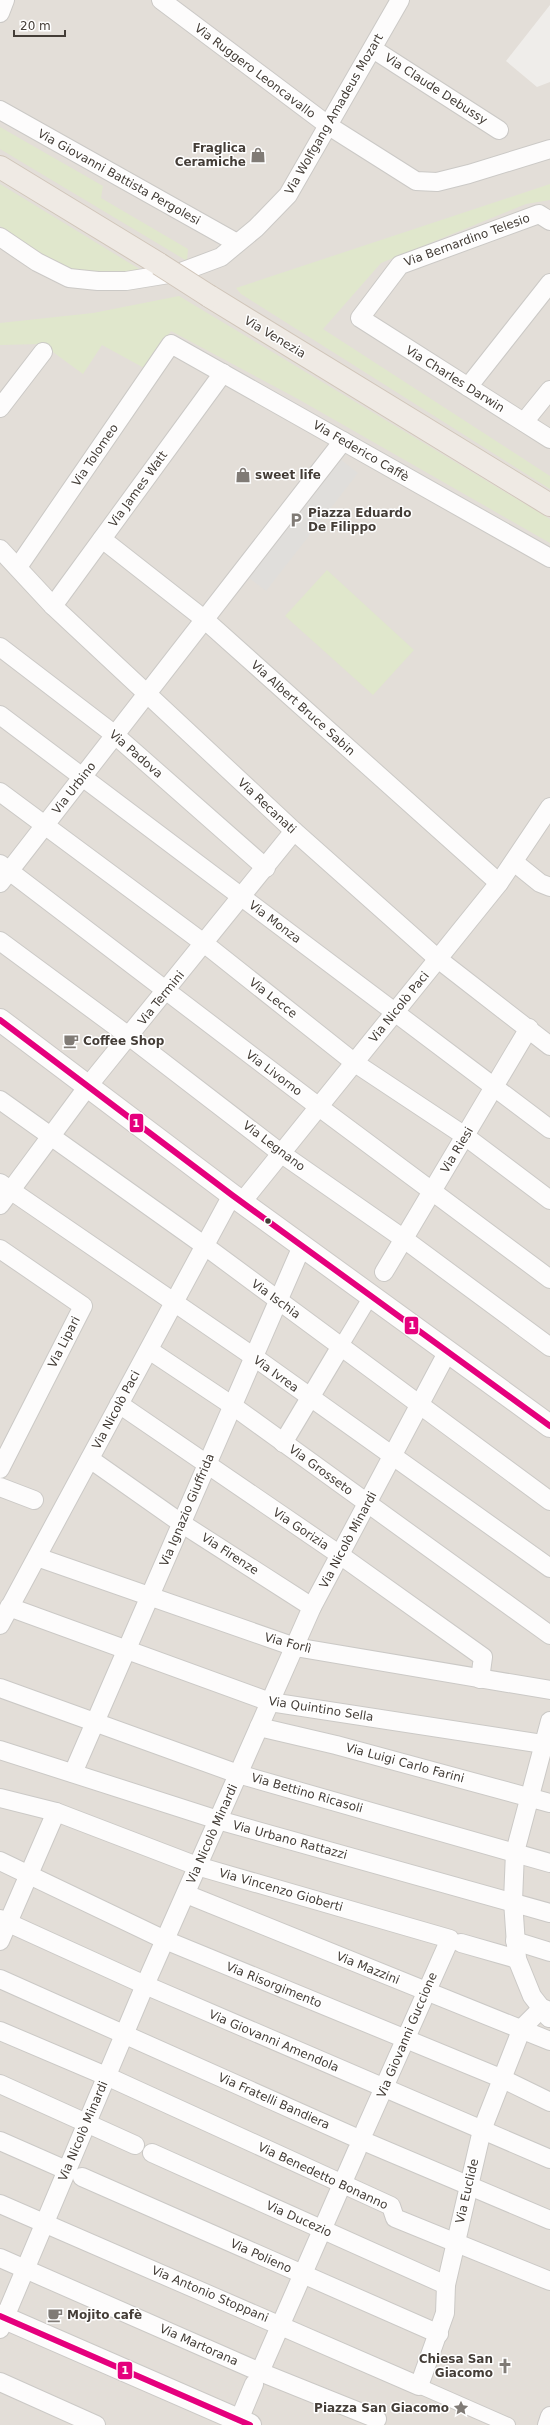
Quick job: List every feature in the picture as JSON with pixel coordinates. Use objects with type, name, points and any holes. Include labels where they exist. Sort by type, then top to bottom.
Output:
[{"type":"main road","name":"Via Venezia","points":[[0,167],[550,505]]},
{"type":"street","points":[[0,13],[5,0]]},
{"type":"street","name":"Via Ruggero Leoncavallo","points":[[161,0],[328,126],[416,181],[437,182],[469,174],[550,149]]},
{"type":"street","name":"Via Wolfgang Amadeus Mozart","points":[[0,237],[37,262],[69,278],[98,281],[126,281],[180,272],[221,257],[256,228],[288,195],[400,0]]},
{"type":"street","name":"Via Claude Debussy","points":[[372,49],[499,130]]},
{"type":"street","name":"Via Giovanni Battista Pergolesi","points":[[0,110],[237,244]]},
{"type":"street","name":"Via Bernardino Telesio","points":[[360,318],[400,265],[539,214],[550,221]]},
{"type":"street","points":[[468,387],[550,283]]},
{"type":"street","name":"Via Charles Darwin","points":[[360,318],[550,439]]},
{"type":"street","name":"Via Federico Caffè","points":[[171,344],[550,558]]},
{"type":"street","name":"Via Tolomeo","points":[[18,567],[171,344]]},
{"type":"street","points":[[0,408],[43,352]]},
{"type":"street","name":"Via James Watt","points":[[53,606],[223,373]]},
{"type":"street","points":[[524,422],[550,390]]},
{"type":"street","name":"Via Urbino","points":[[3,873],[44,826],[82,778],[343,441]]},
{"type":"street","name":"Via Albert Bruce Sabin","points":[[102,539],[204,619],[499,884]]},
{"type":"street","name":"Via Recanati","points":[[0,549],[53,606],[148,692],[294,831],[438,959],[529,1028],[550,1046]]},
{"type":"street","name":"Via Padova","points":[[0,647],[115,735],[266,868]]},
{"type":"street","name":"Via Monza","points":[[0,715],[82,778],[495,1086],[550,1129]]},
{"type":"street","name":"Via Lecce","points":[[0,792],[205,944],[355,1063],[465,1136],[550,1200]]},
{"type":"street","name":"Via Nicolò Paci","points":[[0,1625],[205,1246],[237,1199],[282,1154],[499,884],[547,818]]},
{"type":"street","name":"Via Termini","points":[[3,1193],[51,1136],[88,1086],[130,1037],[294,831]]},
{"type":"street","points":[[514,862],[540,883],[550,887]]},
{"type":"street","name":"Via Livorno","points":[[3,873],[166,992],[550,1279]]},
{"type":"street","name":"Via Legnano","points":[[0,941],[130,1037],[282,1154],[404,1239],[550,1347]]},
{"type":"street","points":[[0,1020],[237,1199],[550,1426]]},
{"type":"street","name":"Via Riesi","points":[[384,1272],[529,1028]]},
{"type":"street","name":"Via Ischia","points":[[0,1100],[205,1246],[550,1501]]},
{"type":"street","name":"Via Ivrea","points":[[3,1193],[174,1303],[254,1357],[392,1457],[550,1568]]},
{"type":"street","name":"Via Ignazio Giuffrida","points":[[73,1773],[302,1246]]},
{"type":"street","name":"Via Lipari","points":[[0,1250],[83,1306],[0,1469]]},
{"type":"street","points":[[283,1443],[371,1296]]},
{"type":"street","name":"Via Grosseto","points":[[149,1350],[232,1406],[550,1635]]},
{"type":"street","name":"Via Nicolò Minardi","points":[[2,2321],[86,2123],[111,2078],[124,2033],[312,1607],[448,1351]]},
{"type":"street","name":"Via Gorizia","points":[[119,1404],[206,1465],[340,1555],[483,1657],[480,1679]]},
{"type":"street","name":"Via Firenze","points":[[90,1459],[182,1523],[312,1607]]},
{"type":"street","points":[[0,1487],[34,1500]]},
{"type":"street","name":"Via Forlì","points":[[37,1557],[295,1647],[550,1690]]},
{"type":"street","name":"Via Quintino Sella","points":[[9,1607],[270,1702],[547,1744]]},
{"type":"street","name":"Via Bettino Ricasoli","points":[[0,1688],[238,1774],[550,1862]]},
{"type":"street","points":[[547,2013],[532,1996],[517,1959],[512,1901],[515,1852],[529,1797],[547,1744],[550,1721]]},
{"type":"street","name":"Via Luigi Carlo Farini","points":[[259,1727],[336,1745],[550,1803]]},
{"type":"street","name":"Via Urbano Rattazzi","points":[[0,1750],[218,1820],[512,1901],[550,1913]]},
{"type":"street","name":"Via Vincenzo Gioberti","points":[[0,1798],[56,1812],[197,1866],[517,1959]]},
{"type":"street","points":[[0,1941],[4,1921],[56,1812]]},
{"type":"street","name":"Via Risorgimento","points":[[0,1861],[166,1940],[503,2079],[550,2102]]},
{"type":"street","name":"Via Mazzini","points":[[186,1894],[425,1992],[522,2028],[550,2041]]},
{"type":"street","name":"Via Giovanni Amendola","points":[[4,1921],[145,1985],[550,2159]]},
{"type":"street","name":"Via Giovanni Guccione","points":[[366,2130],[425,1992],[455,1941]]},
{"type":"street","points":[[515,1941],[550,1952]]},
{"type":"street","name":"Via Fratelli Bandiera","points":[[0,1979],[361,2140],[550,2220]]},
{"type":"street","name":"Via Euclide","points":[[419,2386],[446,2313],[446,2285],[482,2130],[522,2028],[547,2013]]},
{"type":"street","name":"Via Benedetto Bonanno","points":[[0,2031],[111,2078],[343,2183],[391,2206],[395,2218],[550,2281]]},
{"type":"street","points":[[0,2084],[135,2145]]},
{"type":"street","points":[[0,2141],[66,2170]]},
{"type":"street","points":[[2,2321],[242,2423],[257,2378],[357,2150]]},
{"type":"street","name":"Via Ducezio","points":[[152,2153],[446,2285]]},
{"type":"street","name":"Via Polieno","points":[[82,2177],[439,2334]]},
{"type":"street","name":"Via Antonio Stoppani","points":[[0,2204],[419,2386]]},
{"type":"street","name":"Via Martorana","points":[[0,2258],[257,2378],[377,2419]]},
{"type":"street","points":[[0,2382],[96,2425]]},
{"type":"street","points":[[419,2386],[508,2425]]},
{"type":"street","points":[[547,2425],[550,2416]]},
{"type":"shaded area","points":[[0,0],[550,0],[550,5],[506,61],[537,87],[550,82],[550,2425],[0,2425]]},
{"type":"shaded area","name":"Piazza Eduardo De Filippo","points":[[326,448],[358,473],[266,591],[234,566]]},
{"type":"green space","points":[[0,127],[103,186],[101,198],[188,249],[187,261],[0,149]]},
{"type":"green space","points":[[0,184],[141,270],[124,273],[81,274],[64,269],[54,264],[0,226]]},
{"type":"green space","points":[[550,184],[550,200],[526,204],[381,263],[323,329],[550,476],[550,489],[241,294],[236,288]]},
{"type":"green space","points":[[179,296],[550,519],[550,543],[298,399],[171,331],[146,369],[102,345],[83,374],[42,344],[0,345],[0,323],[93,313]]},
{"type":"green space","points":[[327,570],[414,650],[373,695],[285,616]]},
{"type":"transit line","name":"1","points":[[0,1020],[232,1195],[550,1426]]},
{"type":"transit line","name":"1","points":[[0,2316],[250,2425]]},
{"type":"place","name":"Fraglica Ceramiche","points":[[258,155]]},
{"type":"place","name":"sweet life","points":[[243,475]]},
{"type":"place","name":"Piazza Eduardo De Filippo","points":[[296,520]]},
{"type":"place","name":"Coffee Shop","points":[[71,1041]]},
{"type":"place","name":"Mojito cafè","points":[[55,2315]]},
{"type":"place","name":"Chiesa San Giacomo","points":[[505,2366]]},
{"type":"place","name":"Piazza San Giacomo","points":[[461,2408]]}]
